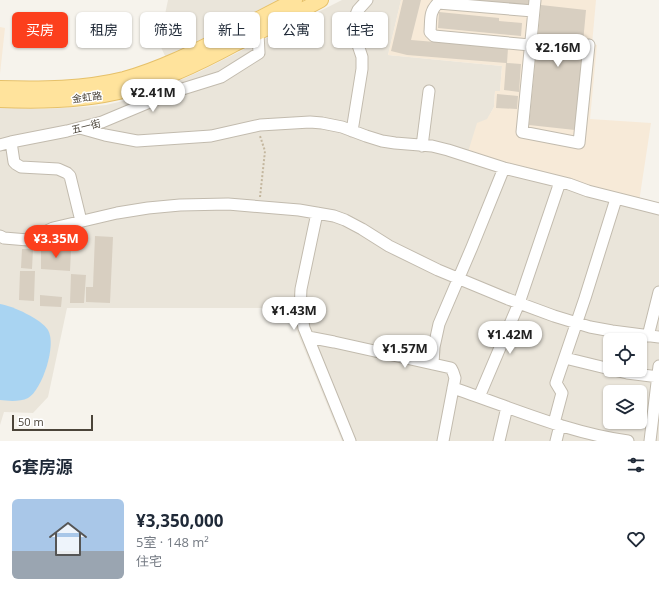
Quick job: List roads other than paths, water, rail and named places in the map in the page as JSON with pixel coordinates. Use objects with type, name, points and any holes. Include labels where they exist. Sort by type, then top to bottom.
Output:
[{"type":"main road","name":"金虹路","points":[[0,87],[42,89],[85,86],[141,74],[157,69],[186,56],[295,0]]},
{"type":"main road","name":"金虹路","points":[[260,32],[322,0]]},
{"type":"main road","name":"金虹路","points":[[0,100],[64,100],[87,98],[126,91],[176,74],[229,48]]},
{"type":"street","points":[[352,131],[362,69],[362,57],[358,45],[349,31],[358,10],[367,0]]},
{"type":"street","points":[[530,45],[434,36],[430,32],[431,14],[438,2],[534,5],[522,132],[579,143],[589,45]]},
{"type":"street","name":"五一街","points":[[0,145],[102,122],[176,90],[221,77],[259,52],[259,48]]},
{"type":"street","points":[[422,146],[429,91]]},
{"type":"street","points":[[80,128],[105,135],[137,141],[211,136],[256,126],[310,122],[334,125],[382,141],[448,150],[504,168],[569,184],[616,199],[659,209]]},
{"type":"street","points":[[12,142],[14,162],[21,167],[58,169],[64,171],[70,176],[81,221]]},
{"type":"street","points":[[433,364],[434,347],[439,324],[504,168]]},
{"type":"street","points":[[479,397],[519,303],[560,182]]},
{"type":"street","points":[[556,441],[562,393],[556,383],[616,199]]},
{"type":"street","points":[[0,236],[4,238],[28,240],[53,228],[117,213],[148,208],[180,205],[228,204],[259,206],[299,210],[334,216],[362,229],[389,246],[458,278],[554,316],[576,323],[612,331],[654,336],[659,292]]},
{"type":"street","points":[[317,213],[301,289],[300,300],[302,319],[350,441]]},
{"type":"street","points":[[308,337],[451,368],[455,378],[443,441]]},
{"type":"street","points":[[565,358],[603,367]]},
{"type":"street","points":[[650,441],[659,366]]},
{"type":"street","points":[[647,376],[658,377]]},
{"type":"street","points":[[453,388],[557,424],[611,440],[628,441]]},
{"type":"street","points":[[499,441],[507,407]]},
{"type":"water","points":[[0,304],[19,310],[33,317],[48,330],[50,337],[51,346],[47,367],[43,377],[33,393],[28,398],[21,400],[0,400]]}]
